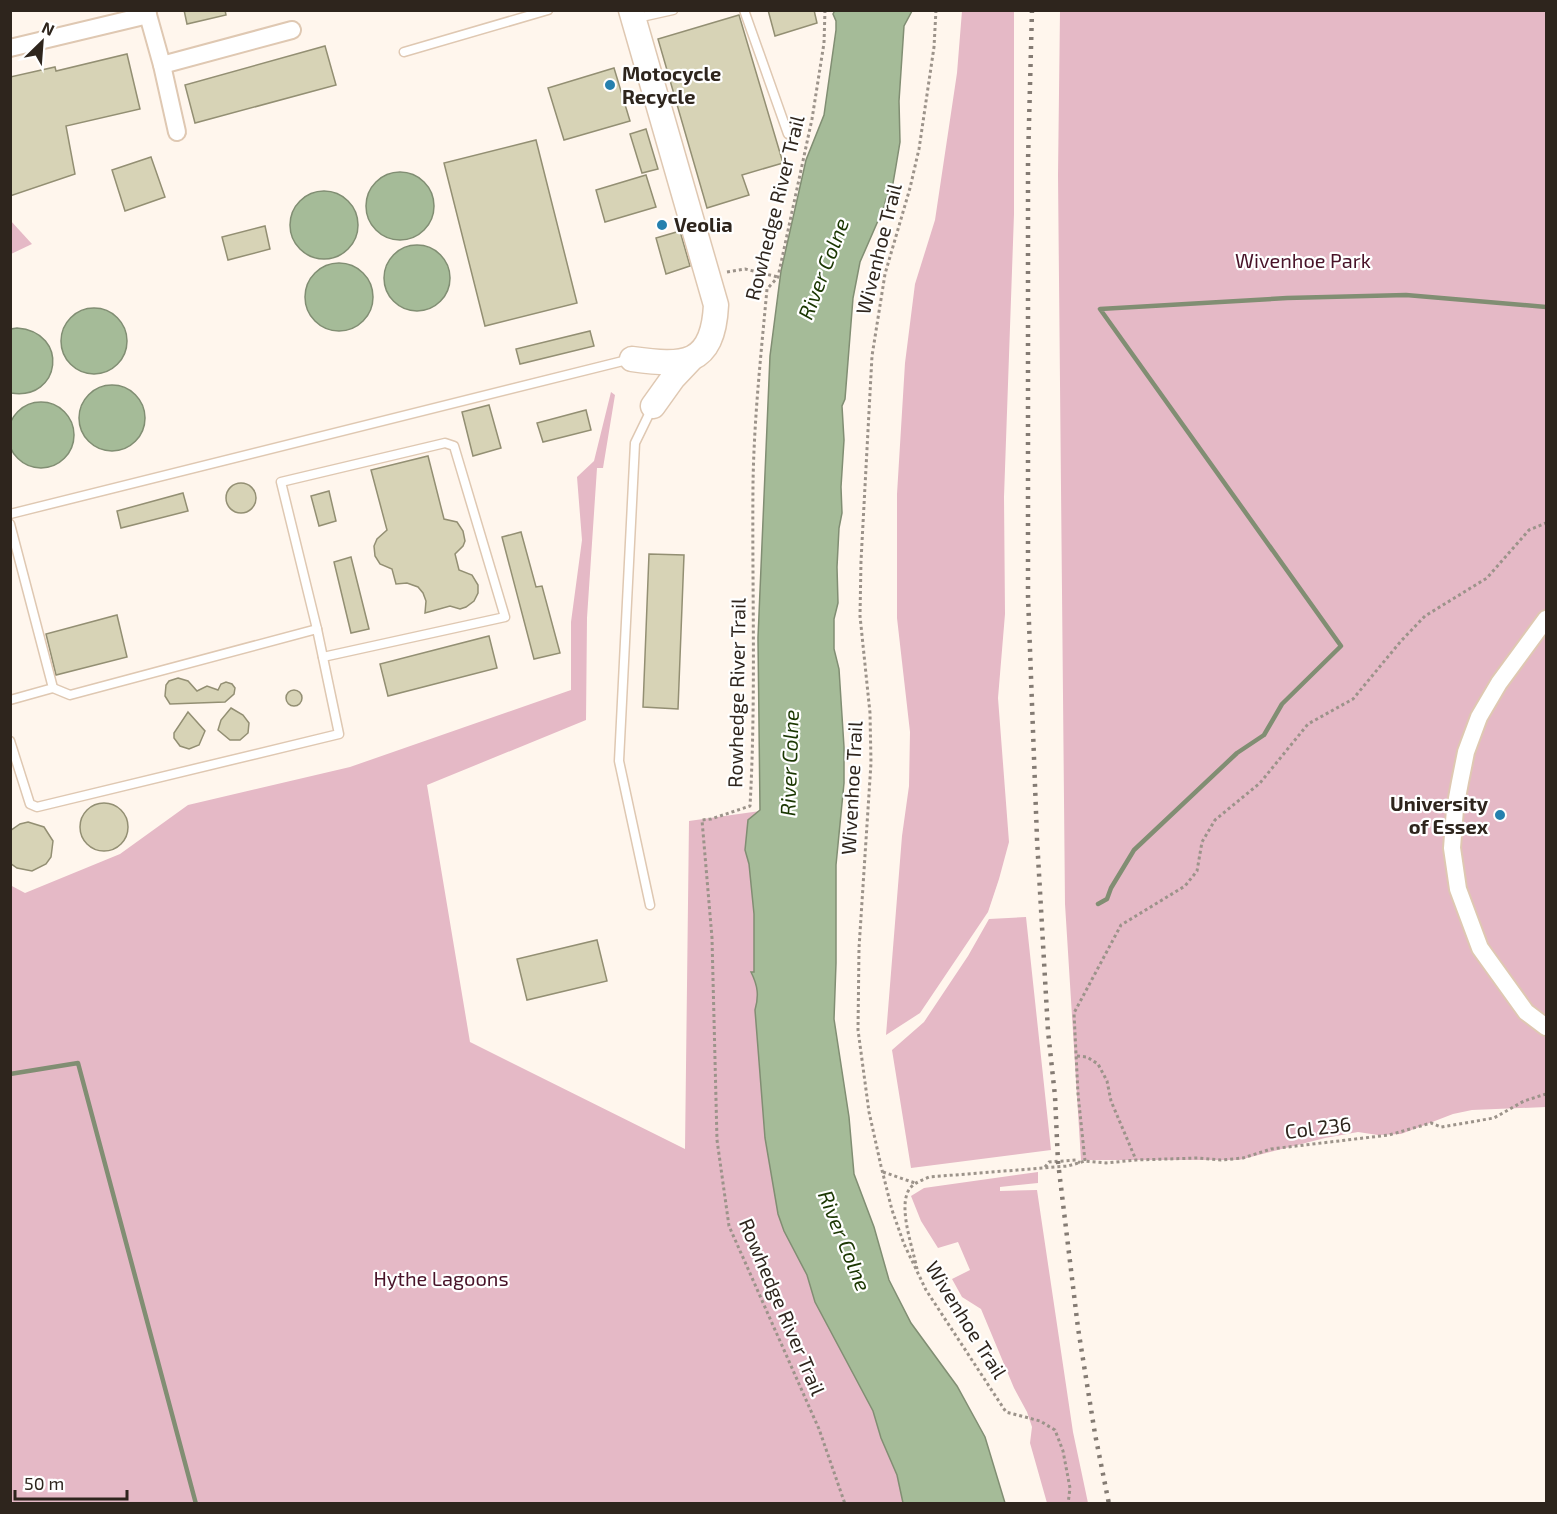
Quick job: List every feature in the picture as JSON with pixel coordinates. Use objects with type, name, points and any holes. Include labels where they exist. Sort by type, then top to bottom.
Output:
[{"type":"street","points":[[10,48],[148,13],[177,132]]},
{"type":"street","points":[[632,15],[716,305],[715,322],[698,357],[673,363],[632,359]]},
{"type":"street","points":[[162,65],[292,30]]},
{"type":"street","points":[[653,406],[673,378],[690,360]]},
{"type":"street","points":[[1546,619],[1499,683],[1479,717],[1466,752],[1455,810],[1452,848],[1458,889],[1480,948],[1526,1012],[1546,1028]]},
{"type":"lane","points":[[404,52],[548,10]]},
{"type":"lane","points":[[632,15],[673,10]]},
{"type":"lane","points":[[744,10],[788,134]]},
{"type":"lane","points":[[10,514],[632,359]]},
{"type":"lane","points":[[650,905],[619,761],[635,443],[653,406]]},
{"type":"lane","points":[[10,741],[30,804],[37,807],[339,734],[322,657],[317,629],[281,482],[445,443],[454,446],[505,617],[322,657]]},
{"type":"lane","points":[[10,524],[53,688]]},
{"type":"lane","points":[[10,700],[53,688],[70,695],[317,629]]},
{"type":"path","name":"Rowhedge River Trail","points":[[825,10],[824,43],[812,120],[778,277],[767,289],[756,408],[753,483],[754,742],[750,806],[702,820],[712,938],[717,1140],[729,1226],[819,1430],[845,1503]]},
{"type":"path","name":"Wivenhoe Trail","points":[[936,10],[934,47],[916,159],[885,274],[872,356],[865,461],[860,616],[870,713],[871,763],[859,948],[858,1030],[869,1112],[892,1210],[904,1244],[926,1290],[1006,1413],[1040,1421],[1055,1430],[1063,1451],[1070,1488],[1068,1503]]},
{"type":"path","points":[[708,277],[745,269],[778,277]]},
{"type":"path","points":[[926,1290],[917,1269],[904,1209],[907,1192],[915,1183],[929,1177],[1044,1168],[1049,1162],[1076,1160],[1080,1163],[1086,1161],[1078,1094],[1074,1012],[1121,925],[1185,886],[1197,871],[1202,842],[1215,820],[1260,783],[1308,724],[1353,699],[1425,616],[1487,578],[1529,530],[1546,523]]},
{"type":"path","points":[[1077,1056],[1086,1057],[1098,1065],[1107,1081],[1111,1101],[1136,1160]]},
{"type":"path","name":"Col 236","points":[[1086,1161],[1106,1163],[1136,1160],[1243,1158],[1271,1149],[1389,1134],[1431,1123],[1441,1127],[1494,1118],[1524,1101],[1546,1094]]},
{"type":"path","points":[[881,1166],[883,1172],[915,1183]]},
{"type":"green space","points":[[962,11],[1014,11],[1014,214],[1004,497],[1005,614],[998,698],[1009,842],[988,912],[920,1013],[886,1035],[902,836],[909,786],[910,732],[897,618],[897,494],[905,363],[915,284],[935,220],[957,73]]},
{"type":"green space","name":"Wivenhoe Park","points":[[1060,11],[1546,11],[1546,1107],[1472,1110],[1453,1114],[1401,1134],[1378,1135],[1358,1132],[1239,1160],[1081,1160],[1065,904],[1058,175]]},
{"type":"green space","points":[[10,220],[32,244],[11,254],[10,254]]},
{"type":"green space","name":"Hythe Lagoons","points":[[611,392],[615,395],[603,468],[597,468],[587,618],[586,720],[427,785],[470,1042],[685,1149],[689,821],[760,811],[923,1503],[11,1503],[10,885],[25,893],[120,854],[188,805],[350,767],[571,690],[571,622],[582,540],[577,477],[594,461]]},
{"type":"green space","points":[[1026,917],[1051,1150],[911,1168],[892,1050],[924,1022],[968,956],[989,919]]},
{"type":"green space","points":[[1038,1172],[1038,1183],[1000,1187],[1000,1191],[1037,1190],[1073,1432],[1088,1503],[1047,1503],[1030,1443],[1032,1427],[1027,1412],[1014,1388],[981,1309],[962,1297],[952,1279],[970,1270],[958,1242],[938,1248],[921,1221],[911,1196],[924,1188]]},
{"type":"water","name":"River Colne","points":[[835,10],[912,11],[904,26],[899,101],[900,142],[892,189],[860,262],[853,298],[845,399],[842,406],[844,440],[842,513],[839,528],[838,603],[834,619],[834,649],[839,669],[844,783],[836,865],[834,1019],[849,1117],[854,1174],[874,1227],[889,1280],[911,1323],[957,1386],[985,1437],[1005,1503],[903,1503],[897,1475],[881,1438],[873,1411],[815,1302],[807,1275],[784,1231],[778,1214],[765,1138],[755,1010],[757,991],[751,972],[754,972],[754,914],[749,864],[745,850],[748,820],[760,810],[758,638],[770,356],[781,271],[806,160],[824,115],[836,30],[833,14]]},
{"type":"water","points":[[407,172],[419,178],[428,187],[434,199],[432,219],[424,230],[407,240],[393,240],[376,230],[368,219],[366,199],[376,182],[387,174]]},
{"type":"water","points":[[324,191],[337,194],[348,201],[355,212],[358,225],[355,238],[348,249],[337,256],[324,259],[311,256],[300,249],[293,238],[290,225],[293,212],[300,201],[311,194]]},
{"type":"water","points":[[417,245],[430,248],[440,255],[447,265],[450,278],[447,291],[440,301],[430,308],[417,311],[404,308],[394,301],[387,291],[384,278],[387,265],[394,255],[404,248]]},
{"type":"water","points":[[346,263],[358,269],[367,278],[373,290],[371,310],[363,321],[346,331],[332,331],[315,321],[307,310],[305,290],[315,273],[326,265]]},
{"type":"water","points":[[94,308],[107,310],[122,323],[127,341],[125,354],[112,369],[94,374],[81,372],[66,359],[61,341],[63,328],[76,313]]},
{"type":"water","points":[[11,329],[34,332],[45,341],[52,352],[53,365],[49,377],[40,387],[28,393],[11,393]]},
{"type":"water","points":[[112,385],[125,387],[140,400],[145,418],[143,431],[130,446],[112,451],[99,449],[84,436],[79,418],[81,405],[94,390]]},
{"type":"water","points":[[41,402],[54,405],[64,412],[71,422],[74,435],[71,448],[64,458],[54,465],[41,468],[28,465],[18,458],[11,448],[8,435],[11,422],[18,412],[28,405]]},
{"type":"building","points":[[184,10],[225,10],[226,15],[187,24]]},
{"type":"building","points":[[768,10],[814,10],[817,23],[775,36]]},
{"type":"building","points":[[739,15],[783,163],[742,175],[749,195],[707,208],[658,39]]},
{"type":"building","points":[[325,46],[336,85],[195,123],[185,85]]},
{"type":"building","points":[[127,54],[140,109],[66,126],[75,174],[10,196],[10,77],[55,67],[56,71]]},
{"type":"building","points":[[614,68],[630,121],[564,140],[548,88]]},
{"type":"building","points":[[646,129],[658,169],[642,173],[630,134]]},
{"type":"building","points":[[536,140],[577,303],[485,326],[444,163]]},
{"type":"building","points":[[151,157],[165,197],[125,211],[112,170]]},
{"type":"building","points":[[646,175],[656,207],[605,222],[596,190]]},
{"type":"building","points":[[265,226],[270,249],[228,260],[222,237]]},
{"type":"building","points":[[680,231],[690,266],[666,274],[656,238]]},
{"type":"building","points":[[590,331],[594,346],[520,364],[516,349]]},
{"type":"building","points":[[489,405],[501,448],[473,456],[462,412]]},
{"type":"building","points":[[586,410],[591,430],[543,442],[537,423]]},
{"type":"building","points":[[428,456],[444,519],[457,522],[463,531],[465,541],[455,554],[459,570],[472,575],[478,585],[478,593],[474,601],[466,607],[460,609],[450,606],[425,613],[426,601],[418,587],[407,583],[396,584],[392,569],[380,564],[375,556],[374,546],[377,539],[387,530],[371,470]]},
{"type":"building","points":[[241,483],[252,487],[256,498],[252,509],[241,513],[230,509],[226,498],[230,487]]},
{"type":"building","points":[[329,491],[336,521],[319,526],[311,496]]},
{"type":"building","points":[[183,493],[188,511],[121,528],[117,511]]},
{"type":"building","points":[[521,532],[536,587],[542,586],[560,653],[534,659],[502,537]]},
{"type":"building","points":[[649,554],[684,555],[678,709],[643,707]]},
{"type":"building","points":[[351,557],[369,629],[351,633],[334,562]]},
{"type":"building","points":[[117,615],[127,657],[56,675],[46,634]]},
{"type":"building","points":[[489,636],[497,668],[388,696],[380,664]]},
{"type":"building","points":[[178,678],[188,681],[197,691],[207,686],[218,690],[221,684],[226,682],[235,688],[234,694],[225,702],[170,704],[165,696],[166,685],[169,681]]},
{"type":"building","points":[[291,690],[297,690],[302,698],[300,704],[291,706],[286,701],[286,695]]},
{"type":"building","points":[[231,708],[243,715],[249,723],[248,733],[240,740],[230,740],[218,730],[221,720]]},
{"type":"building","points":[[188,712],[205,731],[199,745],[189,749],[180,746],[174,738],[174,733]]},
{"type":"building","points":[[99,803],[109,803],[121,810],[128,822],[128,832],[121,844],[109,851],[99,851],[84,840],[80,832],[80,822],[91,807]]},
{"type":"building","points":[[28,822],[44,827],[53,841],[51,857],[46,864],[32,871],[17,868],[10,863],[10,831]]},
{"type":"building","points":[[597,940],[607,981],[527,1000],[517,959]]},
{"type":"waterway","points":[[1098,904],[1107,899],[1111,888],[1134,850],[1237,753],[1264,735],[1282,704],[1341,646],[1100,309],[1287,298],[1406,295],[1546,307]]},
{"type":"waterway","points":[[10,1074],[78,1063],[196,1504]]},
{"type":"railway","points":[[1032,10],[1028,161],[1028,596],[1037,839],[1058,1162],[1078,1328],[1109,1504]]},
{"type":"place","name":"Motocycle Recycle","points":[[610,85]]},
{"type":"place","name":"Veolia","points":[[662,225]]},
{"type":"place","name":"University of Essex","points":[[1500,815]]}]
